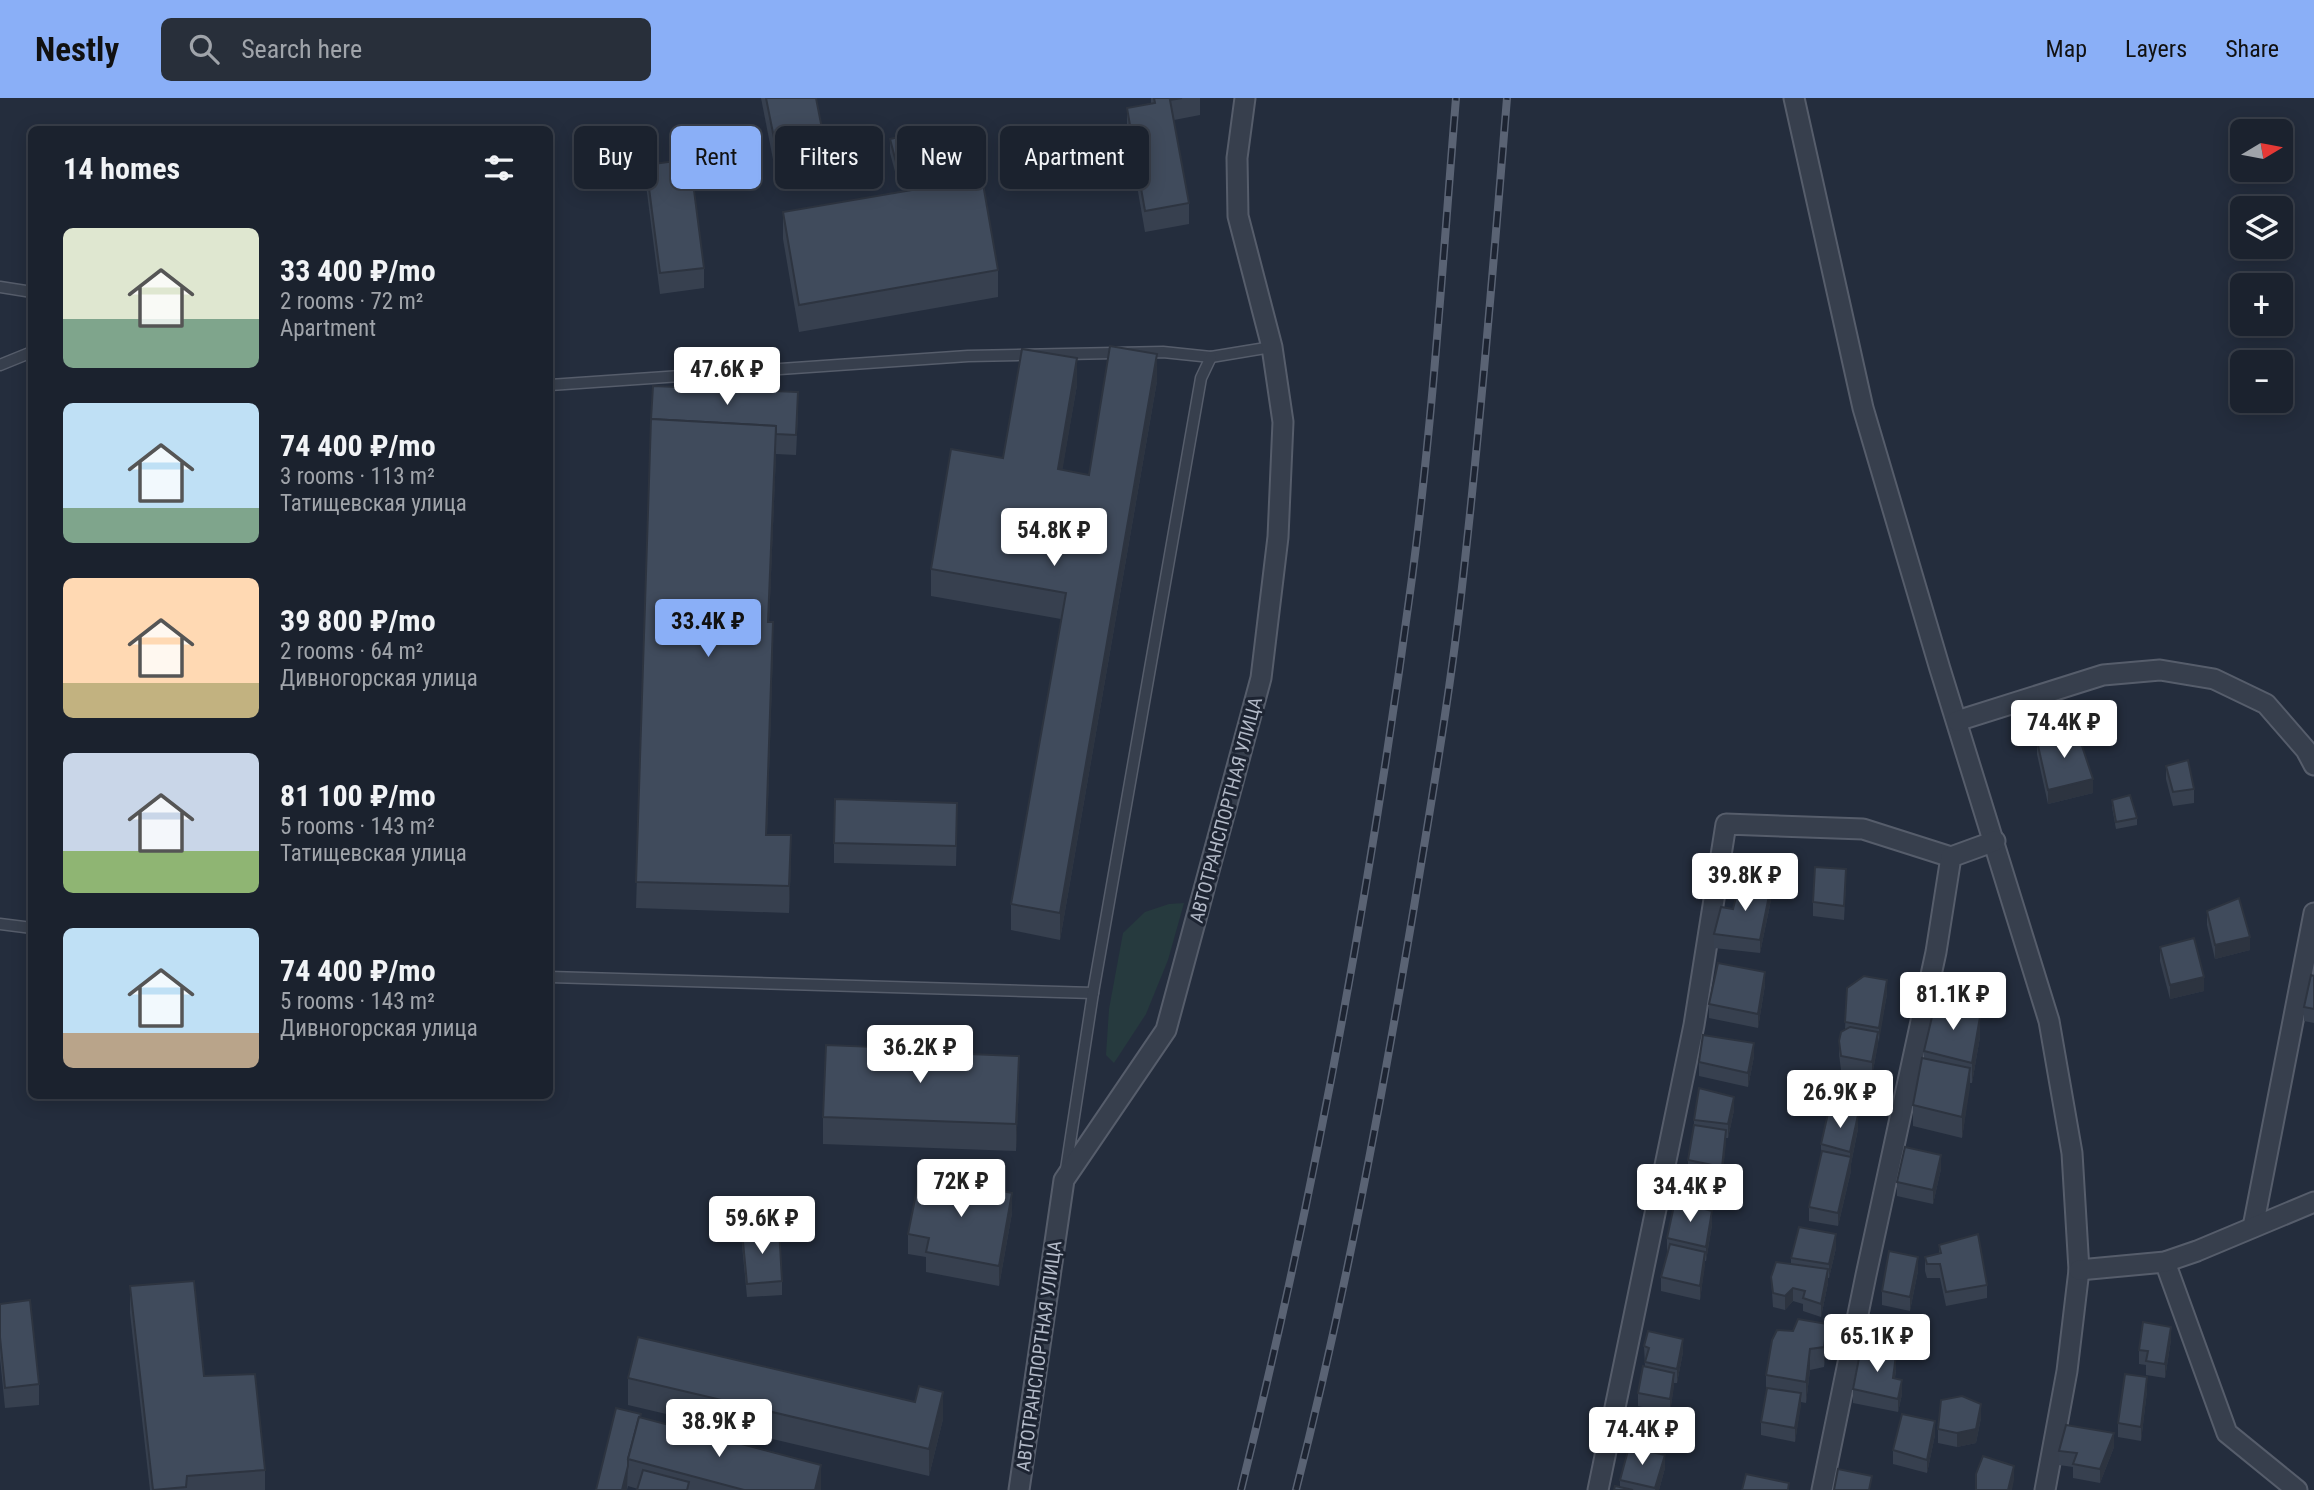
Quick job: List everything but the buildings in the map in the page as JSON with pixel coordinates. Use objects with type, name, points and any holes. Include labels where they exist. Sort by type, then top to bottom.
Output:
[{"type":"street","name":"АВТОТРАНСПОРТНАЯ УЛИЦА","points":[[1019,1490],[1064,1180],[1166,1030],[1261,678],[1278,537],[1283,422],[1272,346],[1238,216],[1237,158],[1245,98]]},
{"type":"street","points":[[1794,98],[1863,408],[2049,1021],[2072,1153],[2079,1270],[2067,1371],[2045,1490]]},
{"type":"street","points":[[1957,721],[2103,675],[2160,670],[2214,679],[2266,704],[2306,750],[2314,765]]},
{"type":"street","points":[[1598,1490],[1694,1026],[1726,824],[1863,829],[1951,857],[1995,841]]},
{"type":"street","points":[[1822,1490],[1936,952],[1951,857]]},
{"type":"street","points":[[2253,1227],[2314,914]]},
{"type":"street","points":[[2079,1270],[2165,1262],[2314,1202]]},
{"type":"street","points":[[2165,1262],[2227,1433],[2297,1490]]},
{"type":"lane","points":[[0,287],[28,291]]},
{"type":"lane","points":[[553,385],[968,356],[1163,352],[1211,357],[1272,346]]},
{"type":"lane","points":[[0,365],[28,354]]},
{"type":"lane","points":[[1064,1180],[1093,993],[1201,378],[1211,357]]},
{"type":"lane","points":[[0,924],[28,928]]},
{"type":"lane","points":[[553,977],[1093,993]]},
{"type":"green space","points":[[1184,903],[1168,960],[1146,1014],[1114,1063],[1106,1055],[1109,1009],[1123,933],[1145,912],[1169,904]]},
{"type":"railway","points":[[1241,1490],[1294,1264],[1339,1036],[1379,808],[1426,458],[1456,98]]},
{"type":"railway","points":[[1296,1490],[1361,1200],[1441,743],[1470,518],[1507,98]]}]
